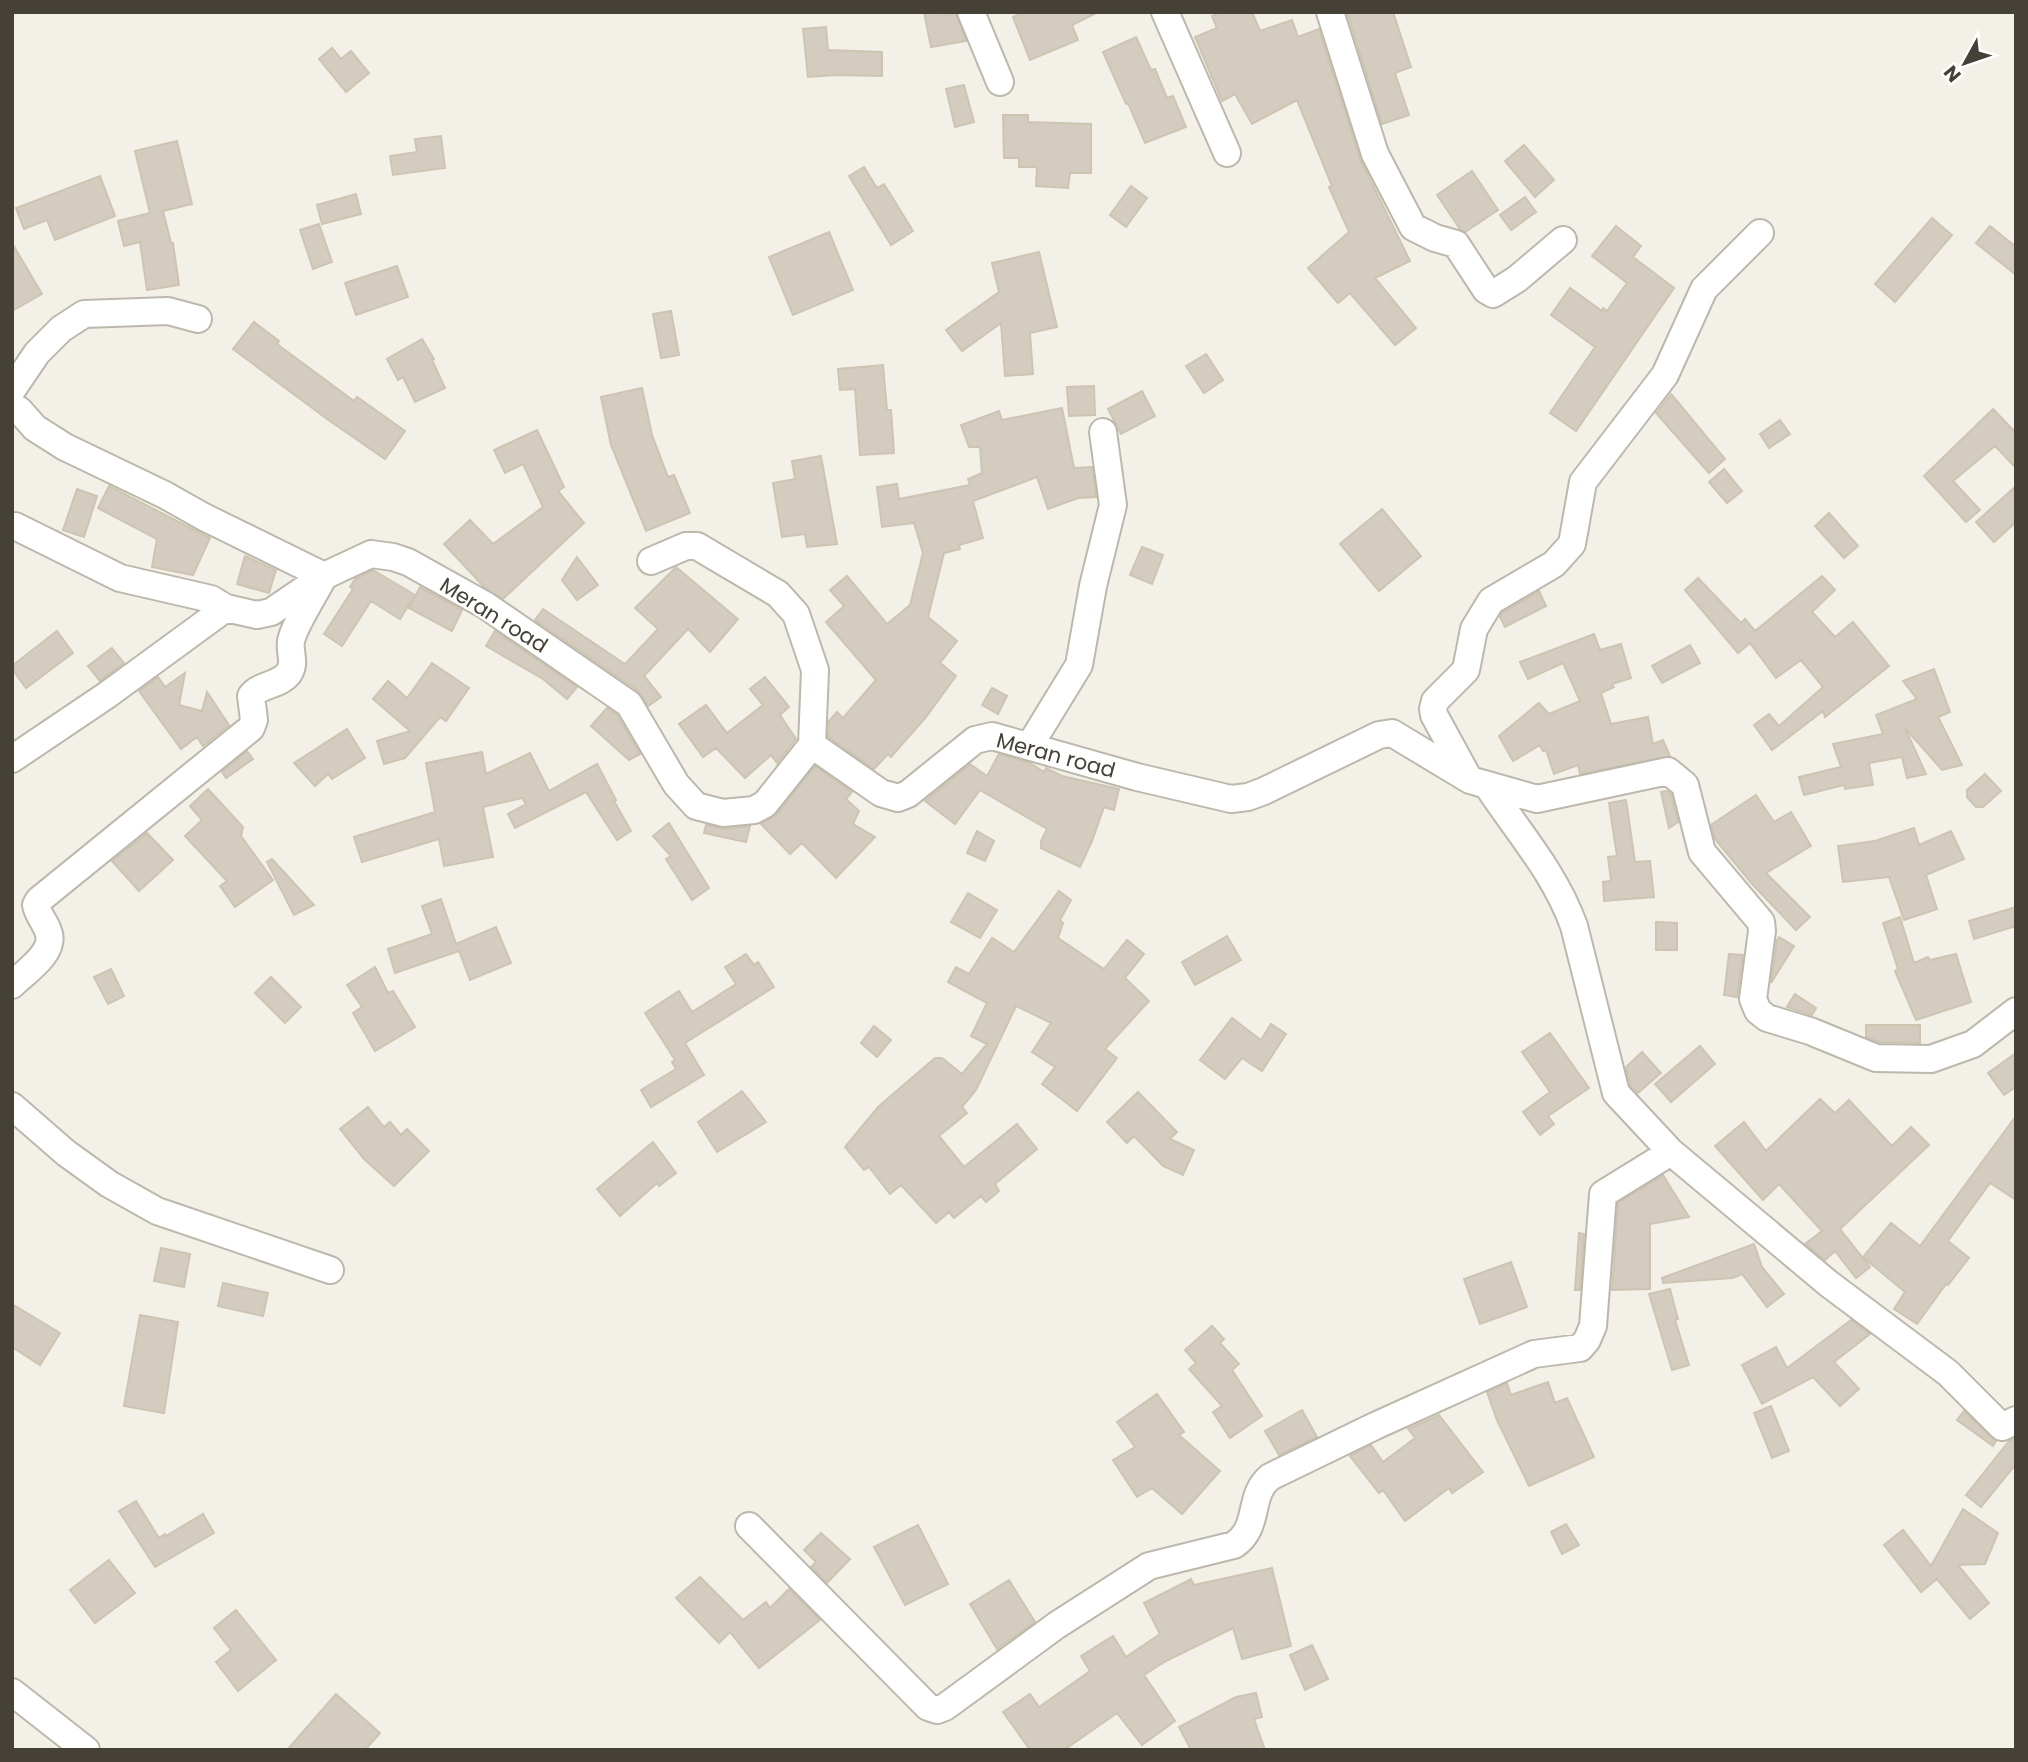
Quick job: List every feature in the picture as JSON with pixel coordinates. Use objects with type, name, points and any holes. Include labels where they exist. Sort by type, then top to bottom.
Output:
[{"type":"street","points":[[971,12],[1000,82]]},
{"type":"street","points":[[1165,12],[1227,153]]},
{"type":"street","points":[[1330,12],[1374,154],[1413,227],[1455,244],[1486,290],[1493,294],[1517,279],[1563,240]]},
{"type":"street","points":[[1760,233],[1704,289],[1665,375],[1583,482],[1572,544],[1554,564],[1491,601],[1474,629],[1466,670],[1435,701],[1434,715],[1478,783],[1544,863],[1564,899],[1574,926],[1616,1093],[1671,1152],[1829,1284],[1948,1373],[2002,1427],[2016,1420]]},
{"type":"street","points":[[12,390],[37,353],[61,329],[84,314],[168,311],[198,319]]},
{"type":"street","points":[[12,406],[35,428],[65,447],[324,576],[292,638],[294,661],[288,674],[256,690],[251,696],[254,720],[251,728],[39,900],[37,910],[50,934],[47,950],[12,985]]},
{"type":"street","points":[[1030,745],[1079,664],[1093,586],[1113,505],[1102,432]]},
{"type":"street","name":"Meran road","points":[[12,527],[15,526],[120,579],[211,599],[226,608],[257,615],[271,612],[324,576],[371,554],[393,556],[408,562],[485,605],[629,704],[676,784],[696,806],[723,813],[754,810],[765,804],[812,745],[881,793],[898,798],[908,794],[975,740],[992,736],[1138,777],[1231,799],[1264,791],[1379,735],[1392,733],[1478,783],[1537,799],[1668,771],[1685,785],[1702,852],[1760,922],[1762,931],[1753,999],[1758,1011],[1768,1018],[1810,1031],[1876,1058],[1931,1059],[1973,1044],[2016,1010]]},
{"type":"street","points":[[651,561],[685,546],[697,546],[778,594],[796,614],[815,670],[812,745]]},
{"type":"street","points":[[12,759],[107,695],[226,608]]},
{"type":"street","points":[[12,1106],[66,1153],[98,1176],[158,1211],[330,1270]]},
{"type":"street","points":[[749,1526],[928,1707],[937,1710],[945,1707],[1057,1625],[1149,1566],[1234,1545],[1244,1538],[1250,1527],[1261,1485],[1270,1477],[1534,1354],[1580,1348],[1593,1326],[1602,1195],[1671,1152]]},
{"type":"street","points":[[12,1692],[86,1750]]},
{"type":"building","points":[[924,12],[942,12],[942,16],[956,13],[966,41],[931,47]]},
{"type":"building","points":[[1025,12],[1098,12],[1072,25],[1078,40],[1030,60],[1013,17]]},
{"type":"building","points":[[1221,12],[1252,12],[1260,31],[1292,20],[1298,37],[1319,29],[1360,159],[1410,261],[1375,278],[1416,328],[1395,345],[1350,293],[1338,303],[1308,268],[1349,232],[1329,187],[1332,186],[1297,100],[1252,124],[1235,94],[1222,101],[1195,37],[1217,28],[1212,16]]},
{"type":"building","points":[[1347,12],[1393,12],[1411,67],[1395,73],[1409,115],[1382,124]]},
{"type":"building","points":[[826,27],[828,50],[882,52],[882,76],[808,77],[803,29]]},
{"type":"building","points":[[1136,37],[1151,70],[1155,69],[1167,98],[1173,96],[1186,127],[1145,143],[1103,52]]},
{"type":"building","points":[[332,48],[341,59],[351,51],[369,73],[346,92],[319,59]]},
{"type":"building","points":[[964,85],[974,122],[955,127],[946,89]]},
{"type":"building","points":[[1003,115],[1028,115],[1028,122],[1091,124],[1091,173],[1070,173],[1068,188],[1036,186],[1037,167],[1019,167],[1019,158],[1004,158]]},
{"type":"building","points":[[441,136],[445,168],[393,175],[390,156],[417,152],[415,139]]},
{"type":"building","points":[[177,141],[192,204],[163,211],[173,243],[179,285],[147,290],[140,242],[124,246],[118,221],[150,213],[135,151]]},
{"type":"building","points":[[1524,145],[1554,180],[1535,197],[1505,161]]},
{"type":"building","points":[[864,167],[877,188],[884,184],[913,231],[891,245],[849,176]]},
{"type":"building","points":[[1472,171],[1498,210],[1465,232],[1460,229],[1437,195]]},
{"type":"building","points":[[100,176],[115,216],[55,240],[47,220],[24,229],[16,208]]},
{"type":"building","points":[[1131,186],[1147,198],[1126,227],[1110,215]]},
{"type":"building","points":[[356,194],[361,214],[322,224],[317,205]]},
{"type":"building","points":[[1525,197],[1536,212],[1511,230],[1500,215]]},
{"type":"building","points":[[1932,218],[1952,235],[1895,302],[1875,284]]},
{"type":"building","points":[[319,224],[332,262],[313,269],[300,230]]},
{"type":"building","points":[[1616,226],[1641,246],[1633,257],[1674,288],[1576,431],[1550,413],[1595,347],[1551,315],[1570,288],[1602,311],[1603,308],[1607,311],[1627,283],[1592,256]]},
{"type":"building","points":[[1990,226],[2016,247],[2016,275],[1976,243]]},
{"type":"building","points":[[829,232],[853,290],[793,315],[769,257]]},
{"type":"building","points":[[12,243],[42,294],[12,311]]},
{"type":"building","points":[[1039,252],[1057,327],[1030,333],[1033,374],[1005,376],[1001,323],[962,351],[946,330],[999,292],[992,263]]},
{"type":"building","points":[[397,266],[408,297],[356,315],[345,283]]},
{"type":"building","points":[[671,311],[679,355],[661,358],[653,314]]},
{"type":"building","points":[[254,322],[279,341],[277,344],[354,401],[357,397],[405,431],[385,459],[233,349]]},
{"type":"building","points":[[422,339],[434,359],[432,360],[445,388],[415,402],[403,377],[398,380],[387,359]]},
{"type":"building","points":[[1206,354],[1223,380],[1204,393],[1186,366]]},
{"type":"building","points":[[883,365],[887,410],[891,410],[894,453],[860,455],[855,389],[840,390],[838,369]]},
{"type":"building","points":[[1094,386],[1095,415],[1069,416],[1067,387]]},
{"type":"building","points":[[642,388],[652,435],[668,477],[674,475],[690,513],[646,531],[611,445],[601,397]]},
{"type":"building","points":[[1142,391],[1155,416],[1121,434],[1108,409]]},
{"type":"building","points":[[1671,394],[1725,459],[1709,473],[1656,413]]},
{"type":"building","points":[[1062,408],[1074,468],[1092,467],[1096,497],[1078,498],[1048,509],[1037,477],[973,501],[983,538],[944,553],[928,617],[957,641],[940,663],[956,676],[926,717],[891,757],[888,754],[874,769],[828,737],[829,721],[837,712],[843,718],[876,680],[826,622],[844,606],[830,590],[847,576],[887,624],[910,605],[923,553],[914,523],[882,527],[877,487],[897,484],[899,499],[970,485],[968,479],[982,473],[980,447],[969,447],[961,425],[999,411],[1002,420]]},
{"type":"building","points":[[1993,409],[2016,433],[2016,468],[1995,446],[1953,481],[1980,510],[1966,522],[1924,476]]},
{"type":"building","points":[[1780,420],[1790,434],[1769,448],[1760,434]]},
{"type":"building","points":[[537,430],[564,487],[558,491],[584,523],[503,599],[484,587],[444,544],[470,520],[493,544],[543,507],[523,464],[505,473],[494,450]]},
{"type":"building","points":[[821,456],[837,544],[807,547],[805,534],[782,537],[773,483],[795,479],[792,461]]},
{"type":"building","points":[[1724,469],[1742,491],[1727,503],[1709,482]]},
{"type":"building","points":[[109,486],[210,538],[193,575],[152,567],[157,539],[98,508]]},
{"type":"building","points":[[2016,486],[2016,522],[1994,542],[1976,522]]},
{"type":"building","points":[[77,489],[97,496],[84,537],[63,530]]},
{"type":"building","points":[[1382,509],[1421,556],[1379,591],[1340,544]]},
{"type":"building","points":[[1829,513],[1858,546],[1844,558],[1815,526]]},
{"type":"building","points":[[1142,547],[1163,555],[1152,584],[1130,575]]},
{"type":"building","points":[[245,556],[276,570],[269,593],[237,584]]},
{"type":"building","points":[[577,557],[598,585],[577,600],[562,580]]},
{"type":"building","points":[[676,567],[738,619],[710,652],[688,629],[644,676],[661,697],[648,706],[638,691],[535,620],[543,609],[625,664],[658,629],[635,608]]},
{"type":"building","points":[[373,570],[415,595],[400,619],[371,601],[342,646],[324,634],[353,589],[350,587],[355,579]]},
{"type":"building","points":[[1822,576],[1835,590],[1812,612],[1835,637],[1853,622],[1889,666],[1825,717],[1823,711],[1772,750],[1754,725],[1769,714],[1779,726],[1823,687],[1801,660],[1776,678],[1750,643],[1738,653],[1685,590],[1698,578],[1741,623],[1745,619],[1755,631]]},
{"type":"building","points":[[420,587],[462,610],[452,631],[409,608]]},
{"type":"building","points":[[1539,591],[1546,606],[1505,627],[1500,617],[1502,613]]},
{"type":"building","points":[[57,631],[73,653],[26,688],[12,666]]},
{"type":"building","points":[[495,631],[577,687],[567,699],[543,679],[486,646]]},
{"type":"building","points":[[1594,634],[1600,650],[1621,644],[1631,678],[1612,684],[1614,687],[1601,693],[1611,724],[1648,717],[1653,744],[1663,740],[1670,756],[1580,774],[1578,765],[1554,774],[1546,750],[1543,751],[1540,745],[1513,761],[1499,736],[1539,703],[1549,714],[1580,701],[1563,663],[1528,679],[1520,662]]},
{"type":"building","points":[[1690,645],[1700,663],[1662,683],[1652,666]]},
{"type":"building","points":[[112,648],[124,663],[100,681],[88,666]]},
{"type":"building","points":[[432,663],[469,688],[446,721],[440,717],[405,758],[384,764],[377,741],[410,731],[373,699],[388,681],[407,698]]},
{"type":"building","points":[[1934,669],[1950,712],[1938,717],[1962,765],[1942,770],[1905,728],[1926,774],[1907,778],[1902,757],[1869,763],[1873,785],[1845,789],[1844,785],[1804,795],[1799,777],[1841,767],[1833,744],[1883,734],[1876,715],[1917,699],[1903,681]]},
{"type":"building","points":[[185,673],[179,705],[202,711],[207,692],[229,725],[203,746],[197,737],[181,749],[139,691],[158,677],[165,687]]},
{"type":"building","points":[[765,677],[789,707],[780,715],[796,739],[777,763],[771,755],[745,778],[716,748],[703,757],[679,724],[706,705],[727,733],[763,705],[750,689]]},
{"type":"building","points":[[992,688],[1007,696],[998,714],[982,705]]},
{"type":"building","points":[[607,708],[617,715],[640,754],[629,760],[591,726]]},
{"type":"building","points":[[347,729],[365,758],[332,779],[328,774],[315,786],[294,763]]},
{"type":"building","points":[[247,751],[253,759],[226,778],[222,772]]},
{"type":"building","points":[[482,752],[486,774],[530,753],[549,791],[597,764],[631,831],[617,840],[586,792],[515,828],[508,814],[526,804],[522,798],[483,807],[493,857],[444,866],[439,839],[362,862],[354,837],[435,812],[426,763]]},
{"type":"building","points":[[999,754],[1030,763],[1044,772],[1046,768],[1062,776],[1119,789],[1114,810],[1104,807],[1080,867],[1041,848],[1041,841],[1047,829],[980,790],[955,824],[925,801],[970,764],[987,776]]},
{"type":"building","points":[[815,766],[852,792],[846,799],[859,811],[853,824],[875,837],[836,878],[802,843],[790,854],[761,824],[777,814]]},
{"type":"building","points":[[1985,774],[2001,791],[1983,807],[1976,807],[1967,797],[1967,790]]},
{"type":"building","points":[[208,789],[243,827],[241,836],[273,880],[235,907],[220,886],[227,881],[185,836],[202,820],[190,806]]},
{"type":"building","points":[[1667,791],[1671,794],[1678,822],[1669,828],[1661,792]]},
{"type":"building","points":[[1756,795],[1774,822],[1791,812],[1811,846],[1766,873],[1810,917],[1796,930],[1753,885],[1715,839],[1711,825]]},
{"type":"building","points":[[1626,800],[1635,862],[1650,861],[1654,897],[1604,901],[1603,882],[1611,881],[1608,857],[1617,856],[1609,803]]},
{"type":"building","points":[[669,823],[709,888],[692,900],[666,859],[671,856],[653,836]]},
{"type":"building","points":[[706,825],[724,829],[750,826],[746,842],[704,833]]},
{"type":"building","points":[[1914,828],[1919,845],[1951,831],[1964,859],[1926,875],[1937,909],[1904,920],[1889,877],[1843,882],[1838,846],[1875,841]]},
{"type":"building","points":[[977,831],[994,841],[985,861],[967,853]]},
{"type":"building","points":[[147,833],[173,860],[139,891],[112,861]]},
{"type":"building","points":[[272,859],[314,905],[294,915],[267,862]]},
{"type":"building","points":[[1059,891],[1071,900],[1060,920],[1063,923],[1058,938],[1104,969],[1127,940],[1144,954],[1125,978],[1149,1001],[1105,1049],[1117,1058],[1077,1111],[1042,1084],[1055,1067],[1032,1052],[1051,1023],[1016,1006],[976,1090],[962,1107],[967,1113],[939,1136],[964,1167],[1017,1124],[1037,1149],[995,1184],[999,1191],[986,1202],[981,1196],[954,1218],[949,1212],[936,1223],[901,1185],[890,1194],[869,1167],[864,1170],[845,1147],[878,1107],[935,1058],[942,1058],[962,1074],[987,1044],[971,1036],[987,1003],[948,982],[956,967],[969,974],[992,938],[1014,952]]},
{"type":"building","points":[[968,893],[997,910],[980,938],[951,922]]},
{"type":"building","points":[[441,899],[456,944],[496,927],[511,963],[470,980],[459,951],[395,973],[388,949],[432,934],[422,906]]},
{"type":"building","points":[[2016,907],[2016,926],[1974,939],[1969,921]]},
{"type":"building","points":[[1900,917],[1914,963],[1928,957],[1930,960],[1956,954],[1971,1002],[1916,1020],[1895,971],[1898,969],[1883,923]]},
{"type":"building","points":[[1656,922],[1677,923],[1677,950],[1656,950]]},
{"type":"building","points":[[1227,936],[1241,960],[1195,985],[1182,962]]},
{"type":"building","points":[[1779,937],[1794,946],[1771,983],[1777,940]]},
{"type":"building","points":[[746,954],[754,965],[758,962],[774,987],[685,1043],[704,1075],[651,1107],[641,1090],[676,1069],[672,1062],[675,1060],[645,1013],[679,991],[692,1012],[736,984],[725,967]]},
{"type":"building","points":[[1729,954],[1743,955],[1737,997],[1724,995]]},
{"type":"building","points":[[375,967],[388,993],[393,991],[415,1027],[375,1051],[353,1013],[362,1007],[347,985]]},
{"type":"building","points":[[111,969],[124,996],[108,1004],[94,977]]},
{"type":"building","points":[[271,977],[301,1007],[285,1023],[255,993]]},
{"type":"building","points":[[1795,994],[1816,1008],[1812,1015],[1787,1007]]},
{"type":"building","points":[[1232,1018],[1261,1040],[1271,1024],[1286,1034],[1262,1071],[1242,1058],[1225,1079],[1200,1060]]},
{"type":"building","points":[[1866,1025],[1920,1025],[1920,1043],[1879,1042],[1866,1037]]},
{"type":"building","points":[[874,1026],[891,1040],[877,1057],[861,1043]]},
{"type":"building","points":[[1550,1033],[1589,1088],[1548,1116],[1554,1124],[1540,1135],[1523,1112],[1550,1092],[1522,1052]]},
{"type":"building","points":[[1700,1046],[1715,1064],[1671,1102],[1655,1084]]},
{"type":"building","points":[[1642,1052],[1661,1073],[1638,1093],[1630,1085],[1626,1067]]},
{"type":"building","points":[[2016,1053],[2016,1087],[2004,1095],[1988,1073]]},
{"type":"building","points":[[742,1091],[766,1122],[717,1152],[698,1122]]},
{"type":"building","points":[[1138,1092],[1177,1132],[1170,1139],[1194,1150],[1183,1175],[1163,1166],[1134,1136],[1127,1143],[1107,1122]]},
{"type":"building","points":[[1820,1099],[1835,1113],[1849,1100],[1892,1146],[1911,1127],[1929,1145],[1840,1229],[1870,1267],[1856,1278],[1835,1251],[1825,1260],[1805,1244],[1822,1231],[1779,1184],[1763,1200],[1715,1146],[1744,1122],[1766,1151]]},
{"type":"building","points":[[368,1107],[384,1127],[390,1122],[401,1135],[407,1129],[429,1151],[394,1186],[364,1159],[340,1129]]},
{"type":"building","points":[[2016,1116],[2016,1200],[1990,1183],[1948,1241],[1969,1258],[1917,1324],[1894,1309],[1905,1292],[1863,1257],[1891,1223],[1920,1246]]},
{"type":"building","points":[[653,1142],[676,1173],[659,1186],[657,1183],[620,1216],[597,1189]]},
{"type":"building","points":[[1663,1175],[1689,1217],[1650,1224],[1650,1289],[1612,1290],[1618,1203]]},
{"type":"building","points":[[1579,1233],[1584,1234],[1580,1290],[1575,1290]]},
{"type":"building","points":[[1754,1244],[1762,1267],[1784,1294],[1767,1307],[1742,1274],[1733,1278],[1663,1283],[1662,1278]]},
{"type":"building","points":[[161,1248],[190,1254],[184,1287],[154,1281]]},
{"type":"building","points":[[1511,1262],[1527,1307],[1480,1324],[1464,1279]]},
{"type":"building","points":[[223,1283],[268,1293],[263,1316],[218,1306]]},
{"type":"building","points":[[1670,1289],[1678,1319],[1675,1320],[1689,1365],[1672,1370],[1649,1294]]},
{"type":"building","points":[[12,1304],[60,1333],[40,1365],[12,1347]]},
{"type":"building","points":[[140,1315],[178,1322],[164,1413],[124,1406]]},
{"type":"building","points":[[1851,1320],[1870,1334],[1834,1362],[1859,1389],[1840,1406],[1813,1377],[1762,1404],[1742,1365],[1776,1347],[1787,1368]]},
{"type":"building","points":[[1212,1326],[1224,1339],[1220,1343],[1239,1364],[1232,1370],[1262,1416],[1230,1438],[1213,1412],[1222,1406],[1189,1369],[1196,1363],[1185,1350]]},
{"type":"building","points":[[1548,1382],[1555,1403],[1567,1398],[1594,1457],[1529,1486],[1497,1420],[1487,1392],[1507,1383],[1511,1395]]},
{"type":"building","points":[[1157,1394],[1184,1432],[1179,1435],[1220,1471],[1182,1514],[1152,1488],[1137,1497],[1113,1460],[1135,1447],[1117,1422]]},
{"type":"building","points":[[1771,1406],[1789,1451],[1772,1458],[1754,1413]]},
{"type":"building","points":[[1302,1410],[1317,1437],[1279,1455],[1265,1431]]},
{"type":"building","points":[[1964,1411],[1996,1441],[1993,1446],[1957,1420]]},
{"type":"building","points":[[1439,1415],[1483,1472],[1452,1493],[1449,1488],[1405,1521],[1383,1490],[1379,1493],[1350,1456],[1371,1445],[1383,1462],[1415,1438],[1408,1429]]},
{"type":"building","points":[[2016,1438],[2016,1464],[1981,1507],[1966,1495],[2009,1441]]},
{"type":"building","points":[[136,1501],[159,1538],[203,1514],[214,1533],[155,1567],[119,1511]]},
{"type":"building","points":[[1963,1509],[1998,1533],[1985,1564],[1958,1565],[1989,1603],[1970,1619],[1937,1579],[1921,1592],[1884,1545],[1903,1530],[1931,1566]]},
{"type":"building","points":[[1566,1524],[1579,1545],[1562,1554],[1551,1532]]},
{"type":"building","points":[[918,1525],[948,1584],[905,1605],[874,1547]]},
{"type":"building","points":[[821,1533],[850,1559],[827,1583],[811,1567],[816,1562],[804,1550]]},
{"type":"building","points":[[109,1560],[135,1593],[95,1623],[70,1590]]},
{"type":"building","points":[[1272,1568],[1291,1646],[1242,1659],[1233,1628],[1166,1661],[1144,1675],[1175,1721],[1142,1745],[1117,1713],[1064,1750],[1030,1750],[1003,1712],[1030,1694],[1039,1707],[1090,1671],[1081,1656],[1113,1636],[1126,1657],[1160,1634],[1144,1603],[1191,1579],[1194,1585]]},
{"type":"building","points":[[700,1577],[743,1620],[766,1602],[770,1608],[789,1589],[820,1620],[759,1668],[730,1632],[719,1643],[676,1598]]},
{"type":"building","points":[[1009,1580],[1035,1622],[997,1649],[970,1604]]},
{"type":"building","points":[[236,1610],[276,1660],[238,1691],[216,1662],[231,1650],[214,1628]]},
{"type":"building","points":[[1312,1645],[1328,1679],[1305,1690],[1290,1655]]},
{"type":"building","points":[[1256,1693],[1262,1717],[1254,1719],[1265,1750],[1191,1750],[1179,1727],[1236,1697]]},
{"type":"building","points":[[336,1694],[380,1733],[365,1750],[287,1750]]}]
